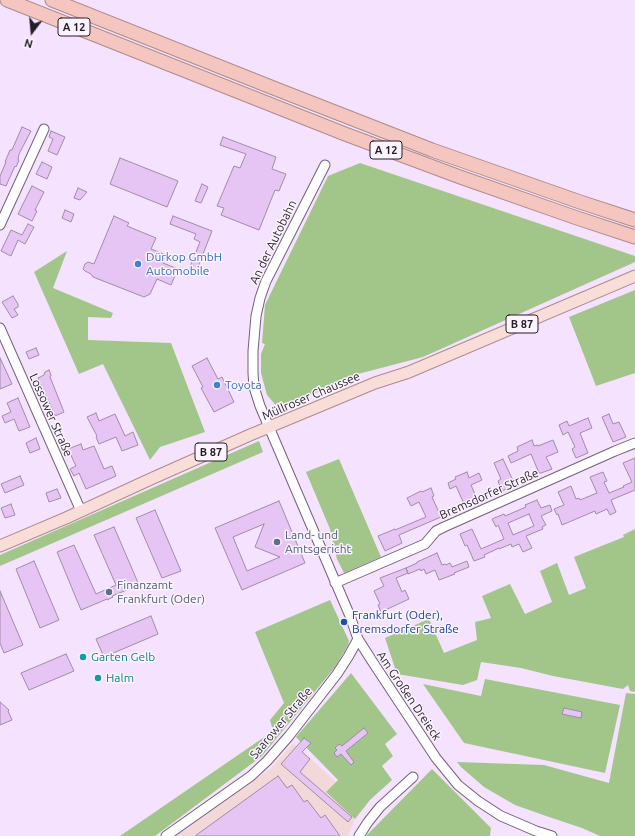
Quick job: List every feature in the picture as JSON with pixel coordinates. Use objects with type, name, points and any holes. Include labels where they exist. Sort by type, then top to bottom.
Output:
[{"type":"highway","name":"A 12","points":[[8,0],[345,134],[519,198],[635,237]]},
{"type":"highway","name":"A 12","points":[[52,0],[432,150],[572,200],[635,220]]},
{"type":"highway","points":[[68,0],[96,17]]},
{"type":"main road","name":"Müllroser Chaussee","points":[[0,546],[269,427],[375,384],[409,372],[635,276]]},
{"type":"street","points":[[0,225],[44,129]]},
{"type":"street","name":"An der Autobahn","points":[[269,427],[254,387],[253,351],[256,316],[266,281],[325,165]]},
{"type":"street","name":"Lossower Straße","points":[[0,328],[81,511]]},
{"type":"street","name":"Am Großen Dreieck","points":[[269,427],[350,616],[358,639],[436,758],[458,785],[478,801],[501,816],[552,836]]},
{"type":"street","name":"Bremsdorfer Straße","points":[[335,583],[425,544],[436,531],[444,527],[635,443]]},
{"type":"street","name":"Saarower Straße","points":[[166,836],[251,776],[267,761],[289,736],[337,674],[358,639]]},
{"type":"street","points":[[359,836],[380,806],[413,777]]},
{"type":"shaded area","points":[[293,743],[336,782],[326,792],[355,819],[348,836],[176,836],[270,769]]},
{"type":"green space","points":[[360,163],[635,256],[635,262],[423,357],[358,374],[279,409],[267,395],[261,373],[261,354],[265,344],[262,343],[265,305],[328,176]]},
{"type":"green space","points":[[67,251],[53,288],[113,313],[111,318],[88,317],[88,340],[171,343],[205,432],[160,447],[150,460],[103,364],[79,374],[34,272]]},
{"type":"green space","points":[[635,290],[635,373],[596,386],[569,317]]},
{"type":"green space","points":[[259,441],[263,452],[0,566],[0,555]]},
{"type":"green space","points":[[339,459],[381,557],[344,573],[337,559],[330,529],[306,472]]},
{"type":"green space","points":[[635,529],[635,692],[630,691],[628,685],[623,689],[553,676],[521,668],[481,662],[477,680],[463,685],[397,674],[385,638],[429,619],[444,653],[477,640],[475,622],[491,618],[482,596],[510,584],[525,614],[552,602],[540,571],[557,563],[569,595],[586,588],[574,557],[624,537],[623,535]]},
{"type":"green space","points":[[330,600],[349,641],[348,645],[335,667],[262,756],[155,836],[120,836],[273,731],[270,720],[284,703],[255,632]]},
{"type":"green space","points":[[351,673],[397,734],[385,744],[393,756],[382,766],[392,780],[370,800],[355,819],[326,792],[338,780],[296,737]]},
{"type":"green space","points":[[485,679],[620,705],[605,773],[464,743],[423,684],[481,696]]},
{"type":"green space","points":[[626,693],[635,694],[635,836],[600,836],[582,828],[515,805],[484,787],[457,762],[544,765],[609,783]]},
{"type":"green space","points":[[432,769],[491,828],[490,836],[366,836]]},
{"type":"building","points":[[22,127],[31,131],[19,154],[19,160],[6,186],[0,184],[0,176],[10,150],[12,150]]},
{"type":"building","points":[[51,131],[65,137],[57,155],[48,151],[53,139],[49,137]]},
{"type":"building","points":[[223,137],[276,157],[272,169],[286,174],[279,191],[275,190],[259,230],[221,215],[224,208],[217,206],[234,166],[240,168],[246,154],[220,145]]},
{"type":"building","points":[[120,158],[178,181],[167,207],[110,184]]},
{"type":"building","points":[[42,162],[52,167],[47,179],[36,174]]},
{"type":"building","points":[[202,184],[208,187],[201,203],[195,201]]},
{"type":"building","points":[[32,186],[44,192],[35,210],[37,211],[32,221],[18,214]]},
{"type":"building","points":[[78,188],[87,192],[80,200],[74,198]]},
{"type":"building","points":[[65,210],[74,214],[71,222],[62,218]]},
{"type":"building","points":[[114,216],[129,223],[127,226],[156,238],[151,249],[166,255],[163,263],[178,269],[171,285],[157,279],[150,294],[144,297],[93,277],[83,269],[85,264],[88,262],[94,264]]},
{"type":"building","points":[[173,216],[212,231],[196,272],[189,269],[200,242],[194,239],[196,234],[170,224]]},
{"type":"building","points":[[28,224],[34,227],[25,244],[18,240],[11,256],[1,251],[11,230],[22,235]]},
{"type":"building","points":[[13,296],[18,304],[18,307],[14,309],[18,315],[12,318],[2,302]]},
{"type":"building","points":[[36,348],[39,355],[29,359],[26,352]]},
{"type":"building","points":[[0,358],[12,384],[0,389]]},
{"type":"building","points":[[207,358],[218,379],[222,377],[234,402],[214,412],[201,388],[203,387],[192,366]]},
{"type":"building","points":[[49,370],[51,375],[50,377],[64,412],[55,416],[38,378]]},
{"type":"building","points":[[18,398],[30,427],[19,431],[14,419],[5,423],[2,416],[11,412],[7,403]]},
{"type":"building","points":[[96,413],[99,421],[115,414],[125,436],[133,432],[138,445],[122,451],[116,437],[99,444],[96,437],[97,436],[87,417]]},
{"type":"building","points":[[609,414],[613,424],[619,422],[626,437],[613,442],[602,417]]},
{"type":"building","points":[[588,418],[592,428],[580,433],[588,453],[576,458],[572,449],[575,447],[568,432],[563,435],[559,425],[567,421],[569,426]]},
{"type":"building","points":[[36,438],[40,449],[30,453],[26,443]]},
{"type":"building","points":[[532,440],[534,446],[538,446],[553,440],[558,452],[546,457],[552,469],[539,473],[531,454],[511,463],[508,456],[518,451],[517,447]]},
{"type":"building","points":[[81,444],[83,450],[94,446],[104,469],[112,466],[116,476],[86,489],[79,473],[74,476],[70,469],[76,466],[68,449]]},
{"type":"building","points":[[635,458],[635,490],[611,500],[616,512],[610,515],[607,509],[596,514],[595,511],[562,525],[558,514],[557,515],[554,509],[564,505],[558,492],[571,486],[576,499],[579,498],[580,500],[597,493],[590,477],[603,472],[607,481],[604,482],[609,493],[624,487],[623,486],[632,482],[623,463]]},
{"type":"building","points":[[503,459],[515,485],[502,491],[498,481],[501,479],[494,463]]},
{"type":"building","points":[[467,472],[469,478],[479,473],[482,480],[471,485],[477,501],[465,506],[456,486],[450,489],[448,483],[456,479],[455,477]]},
{"type":"building","points":[[20,476],[24,485],[5,493],[1,484]]},
{"type":"building","points":[[431,488],[434,496],[432,497],[441,517],[399,535],[402,543],[385,551],[378,536],[426,517],[419,502],[411,506],[407,498]]},
{"type":"building","points":[[57,489],[61,498],[49,502],[46,493]]},
{"type":"building","points":[[537,500],[541,508],[550,505],[552,511],[541,516],[546,525],[542,527],[543,529],[526,536],[532,548],[523,552],[519,544],[512,547],[511,544],[499,548],[484,555],[485,557],[474,561],[460,534],[472,529],[481,549],[504,539],[498,525],[496,527],[492,519],[504,514],[505,516],[526,507],[525,505]],"holes":[[[529,514],[534,526],[513,535],[508,523]]]},
{"type":"building","name":"Land- und Amtsgericht","points":[[279,501],[305,563],[242,590],[215,528]],"holes":[[[264,524],[255,547],[280,557],[247,571],[233,537]]]},
{"type":"building","points":[[11,504],[15,515],[5,518],[1,508]]},
{"type":"building","points":[[155,510],[181,571],[162,578],[136,518]]},
{"type":"building","points":[[114,527],[139,585],[81,610],[57,552],[74,545],[96,594],[116,585],[94,535]]},
{"type":"building","points":[[437,553],[442,565],[450,563],[452,567],[467,561],[469,567],[439,580],[435,570],[426,574],[424,569],[421,571],[420,569],[408,574],[406,568]]},
{"type":"building","points":[[34,561],[59,620],[40,628],[16,569]]},
{"type":"building","points":[[406,568],[408,573],[396,578],[402,592],[405,590],[409,599],[381,612],[378,605],[380,604],[374,591],[384,586],[380,578]]},
{"type":"building","points":[[0,591],[23,645],[4,653],[0,643]]},
{"type":"building","points":[[151,616],[158,634],[104,657],[96,639]]},
{"type":"building","points":[[66,654],[74,671],[29,690],[21,673]]},
{"type":"building","points":[[0,702],[9,710],[8,711],[12,720],[0,725]]},
{"type":"building","points":[[564,708],[582,712],[581,718],[562,714]]},
{"type":"building","points":[[364,728],[368,733],[346,751],[354,762],[351,765],[341,754],[337,757],[334,753],[337,750],[335,748],[339,744],[342,746]]},
{"type":"building","points":[[304,738],[311,743],[302,752],[310,759],[300,772],[352,817],[348,822],[281,764]]},
{"type":"building","points":[[278,776],[287,788],[292,785],[304,802],[307,800],[321,818],[325,815],[340,836],[195,836]]},
{"type":"place","name":"Dürkop GmbH Automobile","points":[[138,264]]},
{"type":"place","name":"Toyota","points":[[217,385]]},
{"type":"place","name":"Land- und Amtsgericht","points":[[277,542]]},
{"type":"place","name":"Finanzamt Frankfurt (Oder)","points":[[109,592]]},
{"type":"place","name":"Frankfurt (Oder), Bremsdorfer Straße","points":[[344,622]]},
{"type":"place","name":"Garten Gelb","points":[[83,657]]},
{"type":"place","name":"Halm","points":[[98,678]]}]
